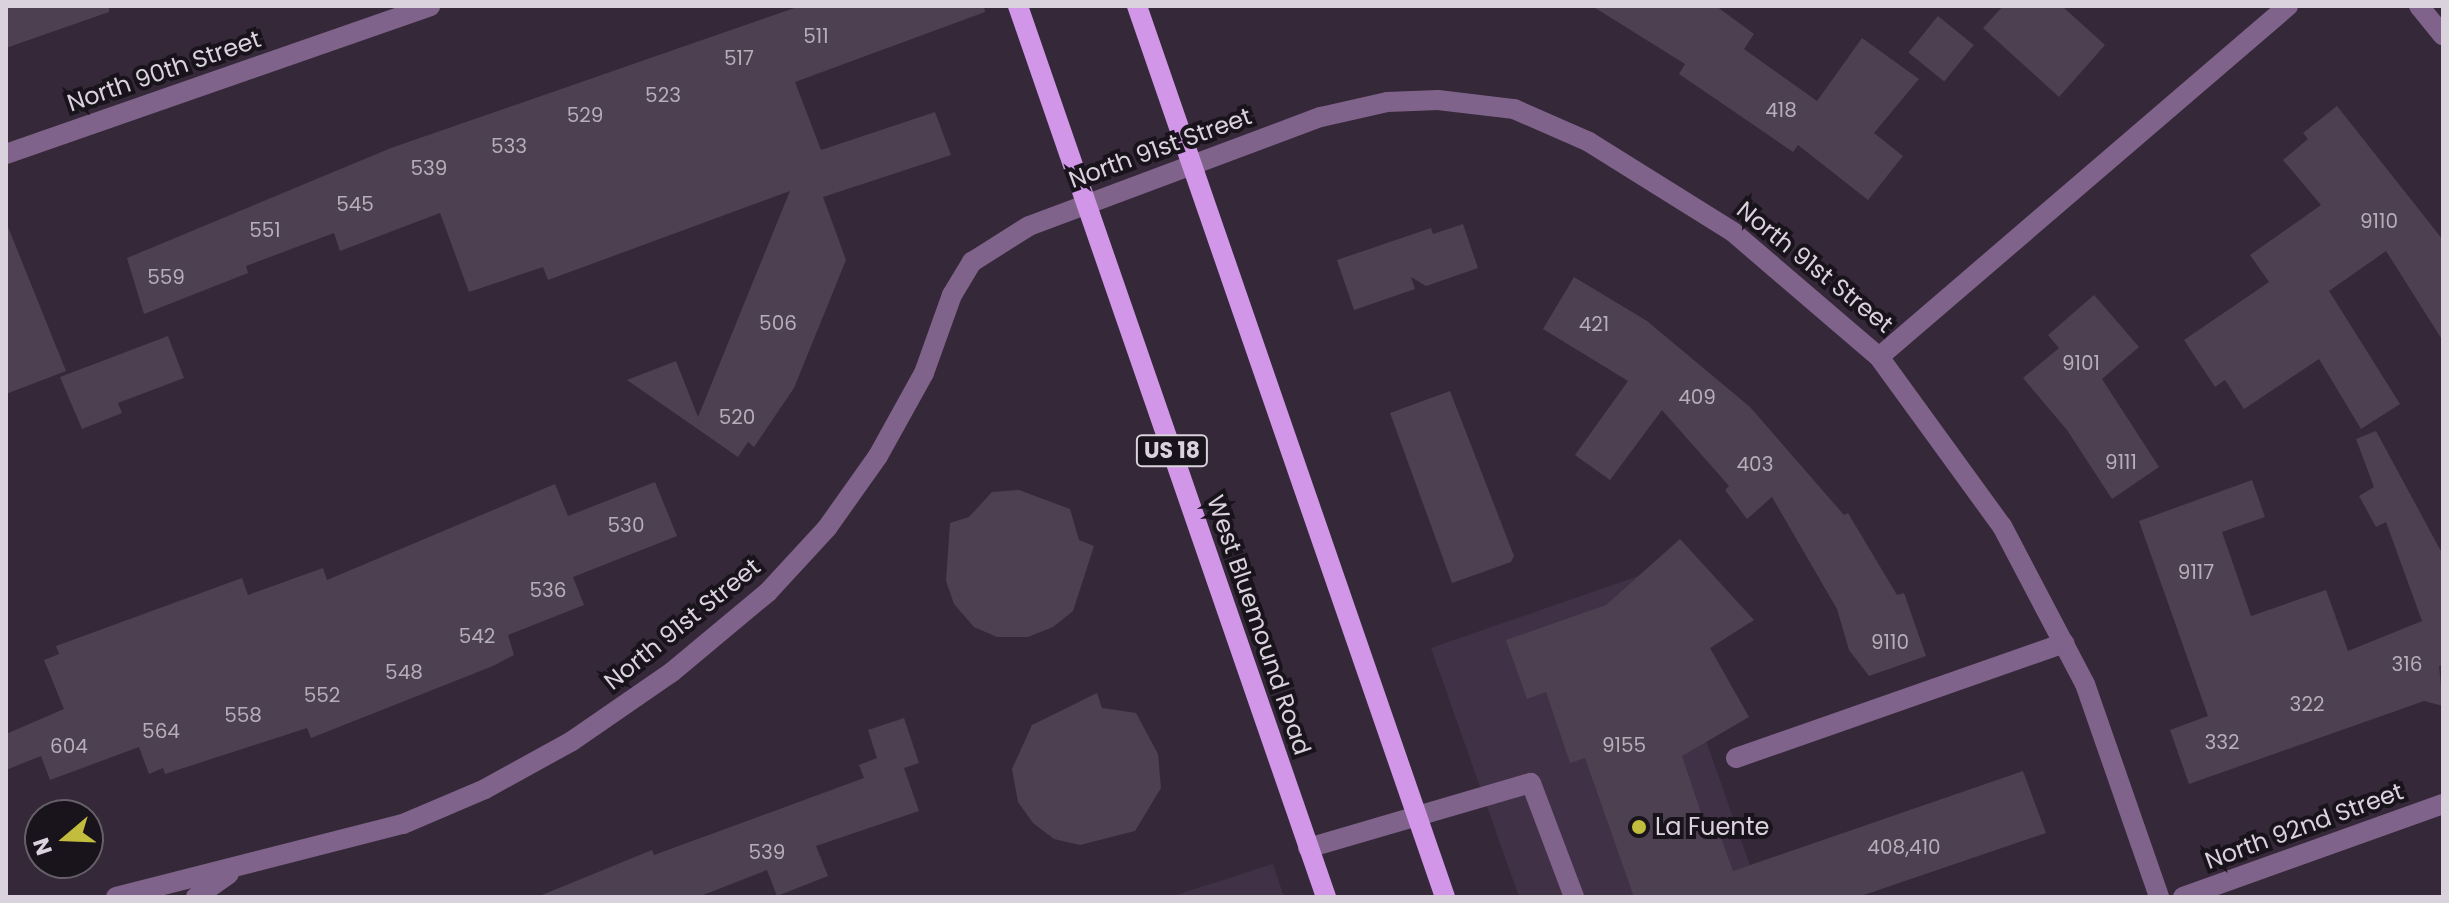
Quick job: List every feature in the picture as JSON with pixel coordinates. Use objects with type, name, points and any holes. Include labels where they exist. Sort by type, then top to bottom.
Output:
[{"type":"main road","name":"West Bluemound Road","points":[[1018,6],[1326,897]]},
{"type":"main road","points":[[1137,6],[1445,897]]},
{"type":"street","name":"North 90th Street","points":[[6,154],[430,6]]},
{"type":"street","name":"North 91st Street","points":[[116,897],[403,824],[485,789],[572,741],[672,672],[768,592],[827,528],[878,456],[924,373],[952,295],[972,262],[1004,238],[1086,203],[1321,117],[1387,102],[1438,100],[1514,109],[1589,142],[1733,232],[1879,357],[2288,6]]},
{"type":"street","points":[[2419,6],[2443,36]]},
{"type":"street","points":[[1879,357],[2002,526],[2064,643],[2085,684],[2159,897]]},
{"type":"street","points":[[1736,758],[2064,643]]},
{"type":"street","points":[[1308,848],[1416,813],[1531,783],[1574,897]]},
{"type":"street","name":"North 92nd Street","points":[[2183,897],[2443,804]]},
{"type":"street","points":[[196,897],[239,867]]},
{"type":"shaded area","points":[[1647,573],[1761,897],[1519,897],[1431,648]]},
{"type":"shaded area","points":[[1273,864],[1284,897],[1170,897]]},
{"type":"building","points":[[6,6],[109,6],[109,12],[6,48]]},
{"type":"building","points":[[800,6],[984,6],[985,12],[795,82],[821,150],[935,112],[951,155],[823,197],[846,260],[794,388],[754,447],[748,442],[738,457],[627,380],[676,361],[698,417],[790,191],[548,280],[543,267],[469,292],[440,213],[340,251],[334,233],[246,266],[248,273],[144,314],[127,258],[391,148]]},
{"type":"building","points":[[1592,6],[1716,6],[1754,34],[1744,49],[1817,101],[1862,38],[1919,79],[1874,133],[1903,156],[1868,200],[1798,145],[1793,152],[1679,74],[1685,64]]},
{"type":"building","points":[[2003,6],[2062,6],[2105,45],[2059,97],[1983,28]]},
{"type":"building","points":[[1938,16],[1974,45],[1944,81],[1908,53]]},
{"type":"building","points":[[2337,106],[2443,240],[2443,341],[2386,251],[2329,291],[2400,404],[2361,429],[2319,359],[2244,409],[2225,380],[2215,387],[2184,340],[2269,282],[2250,255],[2321,205],[2283,160],[2308,139],[2303,133]]},
{"type":"building","points":[[6,222],[66,371],[6,394]]},
{"type":"building","points":[[1463,224],[1478,268],[1426,286],[1411,277],[1415,289],[1354,310],[1337,260],[1431,228],[1433,234]]},
{"type":"building","points":[[1574,277],[1647,321],[1750,407],[1844,515],[1848,513],[1897,595],[1904,593],[1926,656],[1869,676],[1849,650],[1837,609],[1772,497],[1747,519],[1725,490],[1729,486],[1662,410],[1610,480],[1575,455],[1628,381],[1543,329]]},
{"type":"building","points":[[2094,295],[2139,347],[2102,379],[2159,467],[2112,499],[2067,430],[2023,378],[2059,348],[2048,335]]},
{"type":"building","points":[[168,336],[184,378],[118,403],[122,413],[82,429],[60,377]]},
{"type":"building","points":[[1450,391],[1514,556],[1511,562],[1452,583],[1390,413]]},
{"type":"building","points":[[2376,431],[2443,555],[2443,665],[2439,666],[2443,706],[2424,701],[2189,784],[2170,730],[2208,716],[2139,521],[2252,480],[2265,517],[2222,532],[2251,616],[2326,590],[2348,651],[2422,621],[2386,522],[2376,527],[2359,496],[2374,487],[2356,439]]},
{"type":"building","points":[[655,482],[677,536],[573,577],[584,605],[508,635],[514,655],[493,666],[311,738],[307,728],[165,774],[163,768],[149,774],[139,747],[50,780],[41,756],[6,770],[6,734],[64,709],[44,660],[59,654],[56,646],[242,578],[248,595],[323,568],[327,580],[555,484],[568,516]]},
{"type":"building","points":[[1019,490],[1070,509],[1079,540],[1094,546],[1073,611],[1053,627],[1028,637],[997,637],[974,627],[954,604],[946,581],[950,523],[969,517],[992,492]]},
{"type":"building","points":[[1680,539],[1754,620],[1710,648],[1749,717],[1682,756],[1703,819],[1713,816],[1733,871],[2023,771],[2046,833],[1858,897],[1634,897],[1585,758],[1570,763],[1546,692],[1527,699],[1506,640],[1606,605]]},
{"type":"building","points":[[1097,693],[1102,708],[1136,713],[1158,754],[1161,788],[1135,831],[1080,845],[1054,839],[1033,823],[1018,802],[1012,769],[1032,725]]},
{"type":"building","points":[[904,718],[919,763],[904,768],[919,811],[816,846],[828,876],[777,896],[767,870],[698,897],[537,897],[652,850],[654,855],[864,778],[859,765],[877,758],[868,730]]},
{"type":"place","name":"La Fuente","points":[[1639,827]]}]
